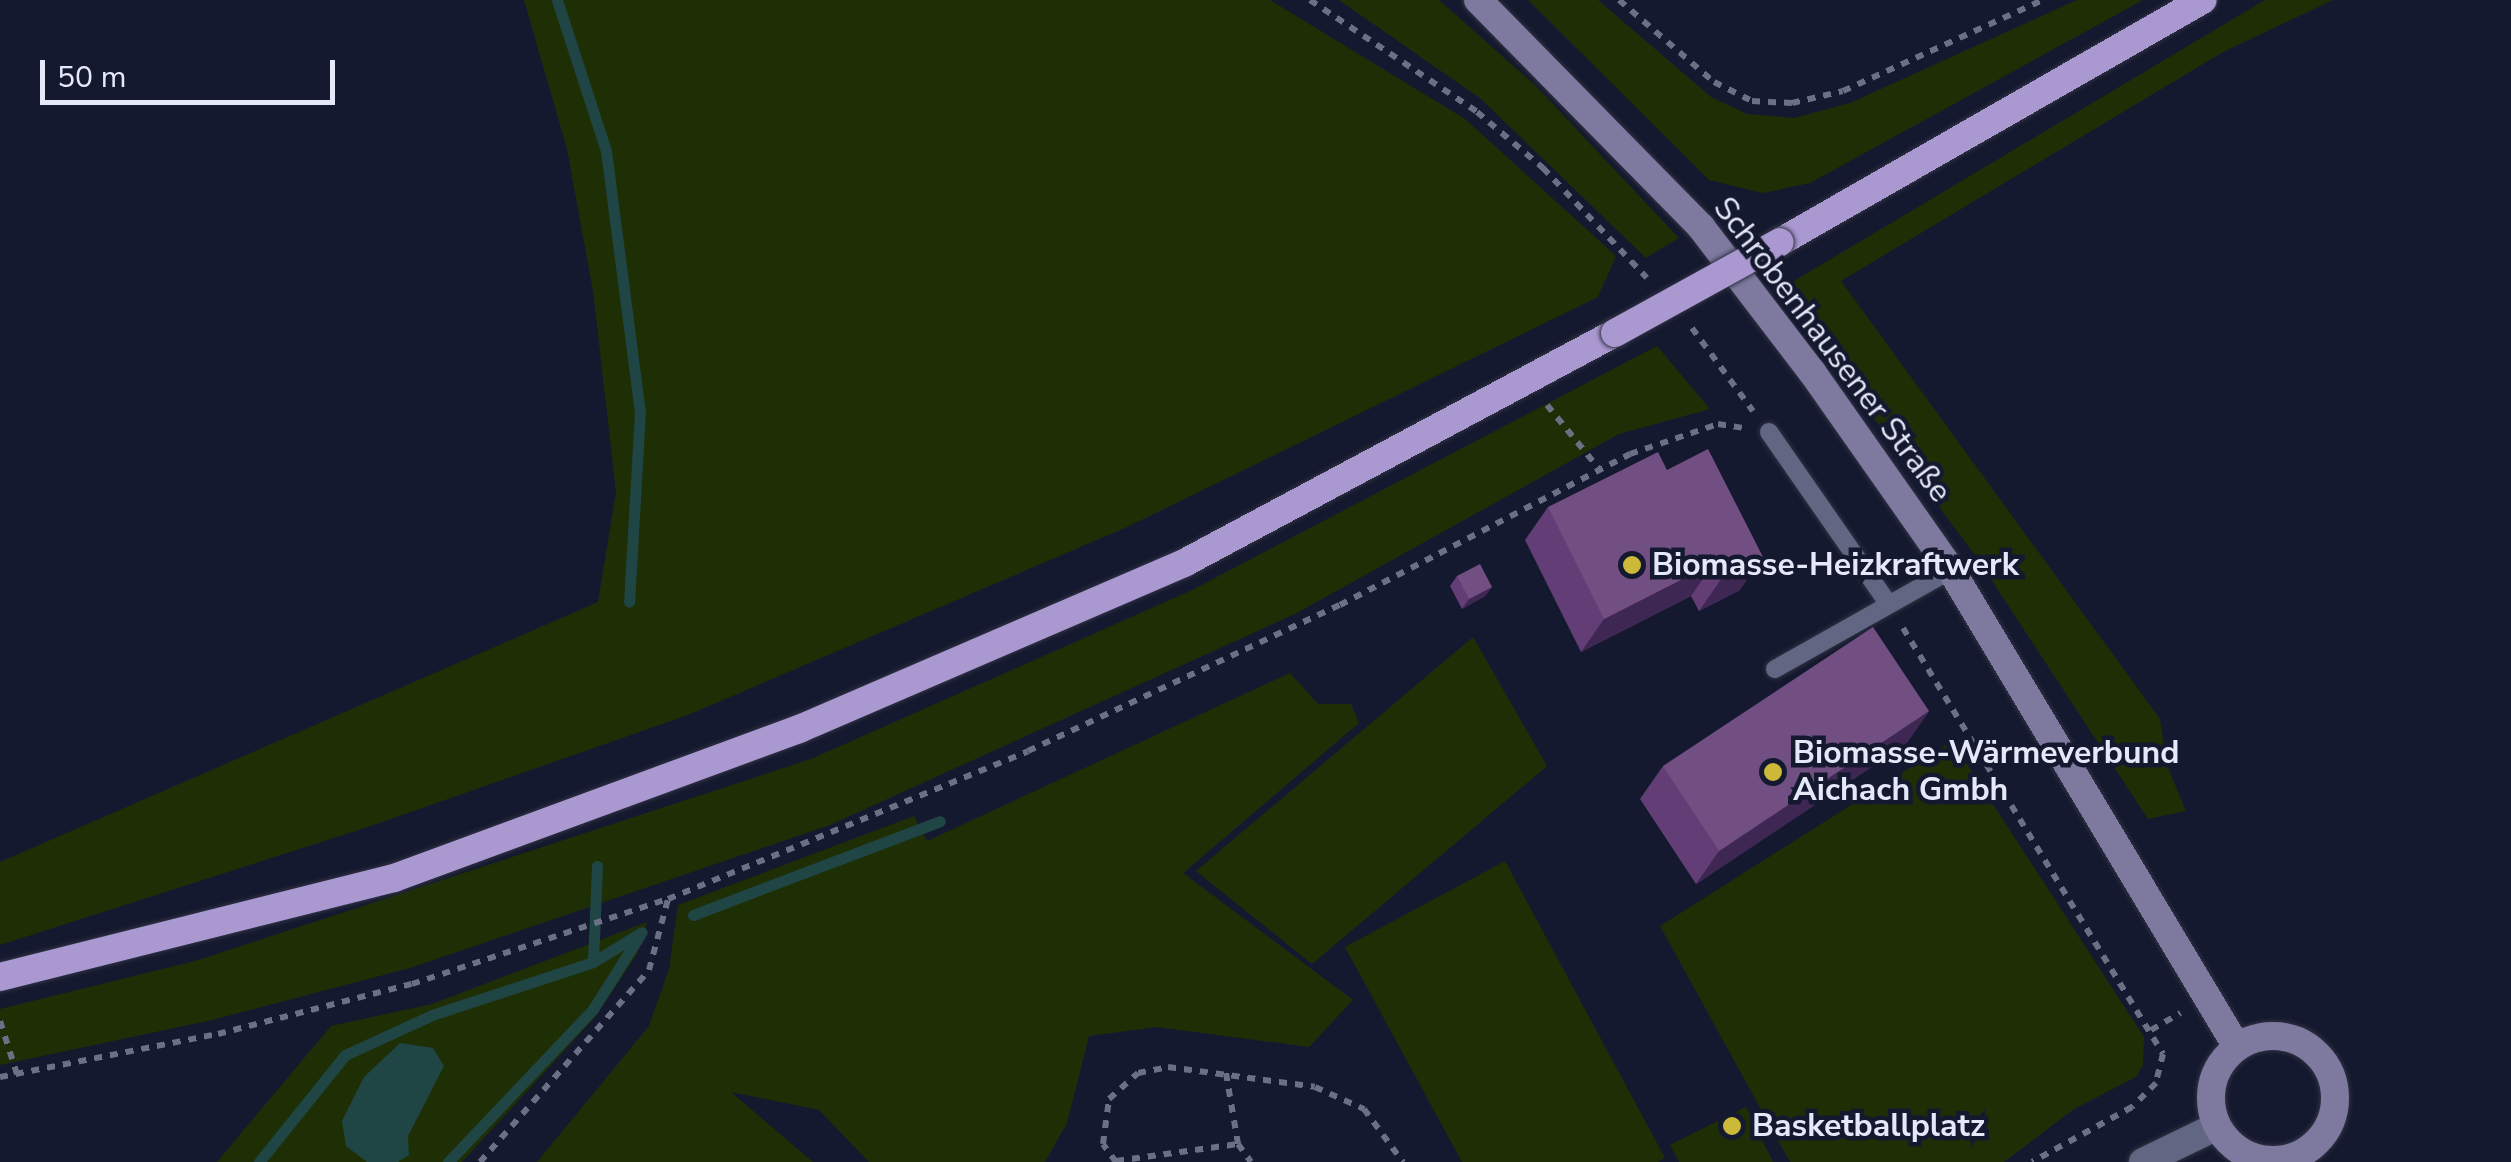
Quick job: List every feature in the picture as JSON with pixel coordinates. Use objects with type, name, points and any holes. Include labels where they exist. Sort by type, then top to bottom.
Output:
[{"type":"highway","points":[[0,977],[394,878],[799,729],[1186,562],[1780,242],[2202,0]]},
{"type":"main road","name":"Schrobenhausener Straße","points":[[1478,0],[1701,227],[1951,570],[2237,1047]]},
{"type":"main road","points":[[2280,1036],[2304,1044],[2322,1060],[2334,1092],[2334,1114],[2312,1156],[2255,1158],[2236,1149],[2217,1126],[2213,1082],[2237,1047],[2280,1036]]},
{"type":"street","points":[[2144,1162],[2217,1126]]},
{"type":"lane","points":[[1768,432],[1888,604]]},
{"type":"lane","points":[[1775,669],[1951,570]]},
{"type":"path","points":[[1310,0],[1398,54],[1503,134],[1662,294]]},
{"type":"path","points":[[1619,0],[1714,82],[1752,100],[1792,103],[1843,91],[2043,0]]},
{"type":"path","points":[[1688,324],[1768,432]]},
{"type":"path","points":[[1545,402],[1600,470]]},
{"type":"path","points":[[0,1077],[218,1034],[412,984],[668,899],[1028,751],[1340,604],[1600,470],[1718,424],[1768,432]]},
{"type":"path","points":[[1888,604],[2163,1054],[2156,1083],[2132,1106],[2032,1162]]},
{"type":"path","points":[[480,1162],[649,970],[668,899]]},
{"type":"path","points":[[0,1021],[17,1074]]},
{"type":"path","points":[[1238,1144],[1116,1162],[1104,1144],[1109,1099],[1138,1073],[1168,1067],[1315,1087],[1364,1109],[1401,1160],[1391,1162]]},
{"type":"path","points":[[1226,1072],[1238,1144],[1250,1162]]},
{"type":"green space","points":[[524,0],[1270,0],[1465,119],[1616,256],[1598,297],[1127,527],[688,715],[362,829],[0,945],[0,862],[598,602],[616,492],[593,291],[567,149]]},
{"type":"green space","points":[[1339,0],[1439,0],[1534,84],[1679,238],[1646,258],[1481,99]]},
{"type":"green space","points":[[1528,0],[1598,0],[1711,97],[1747,114],[1794,118],[1850,103],[2077,0],[2143,0],[1810,183],[1763,193],[1709,180]]},
{"type":"green space","points":[[2265,0],[2333,0],[2223,52],[1841,281],[2160,719],[2166,763],[2186,811],[2148,819],[1977,558],[1779,290]]},
{"type":"green space","points":[[1657,346],[1710,409],[1619,434],[1295,614],[830,825],[410,968],[212,1020],[0,1065],[0,1009],[195,961],[811,759],[1190,591]]},
{"type":"green space","points":[[1473,637],[1547,766],[1312,964],[1196,871]]},
{"type":"green space","points":[[1290,673],[1318,704],[1351,704],[1359,723],[1183,873],[1353,1000],[1309,1047],[1157,1027],[1089,1036],[1067,1123],[1045,1162],[869,1162],[819,1110],[731,1092],[813,1162],[537,1162],[649,1026],[669,969],[678,905],[914,816],[927,841]]},
{"type":"green space","points":[[1952,741],[2144,1037],[2143,1065],[2136,1077],[2074,1109],[2004,1162],[1790,1162],[1660,926]]},
{"type":"green space","points":[[1505,861],[1665,1158],[1658,1162],[1462,1162],[1345,947]]},
{"type":"green space","points":[[647,922],[637,954],[596,1016],[462,1162],[217,1162],[331,1026],[432,1004]]},
{"type":"green space","name":"Basketballplatz","points":[[1746,1107],[1773,1162],[1679,1162],[1670,1145]]},
{"type":"shaded area","points":[[400,1043],[433,1048],[444,1066],[408,1136],[409,1155],[398,1162],[367,1162],[346,1146],[342,1121],[364,1077]]},
{"type":"building","name":"Biomasse-Heizkraftwerk","points":[[1708,449],[1763,557],[1722,578],[1714,563],[1604,619],[1548,507],[1658,452],[1667,470]]},
{"type":"building","points":[[1480,564],[1492,587],[1469,599],[1457,576]]},
{"type":"building","name":"Biomasse-Wärmeverbund Aichach Gmbh","points":[[1873,627],[1929,711],[1719,851],[1663,766]]},
{"type":"waterway","points":[[557,0],[606,151],[640,412],[629,602]]},
{"type":"waterway","points":[[693,915],[940,821]]},
{"type":"waterway","points":[[593,962],[597,866]]},
{"type":"waterway","points":[[259,1162],[345,1055],[432,1015],[593,962],[642,932]]},
{"type":"waterway","points":[[448,1162],[593,1009],[640,935]]},
{"type":"place","name":"Biomasse-Heizkraftwerk","points":[[1632,565]]},
{"type":"place","name":"Biomasse-Wärmeverbund Aichach Gmbh","points":[[1773,772]]},
{"type":"place","name":"Basketballplatz","points":[[1732,1126]]}]
